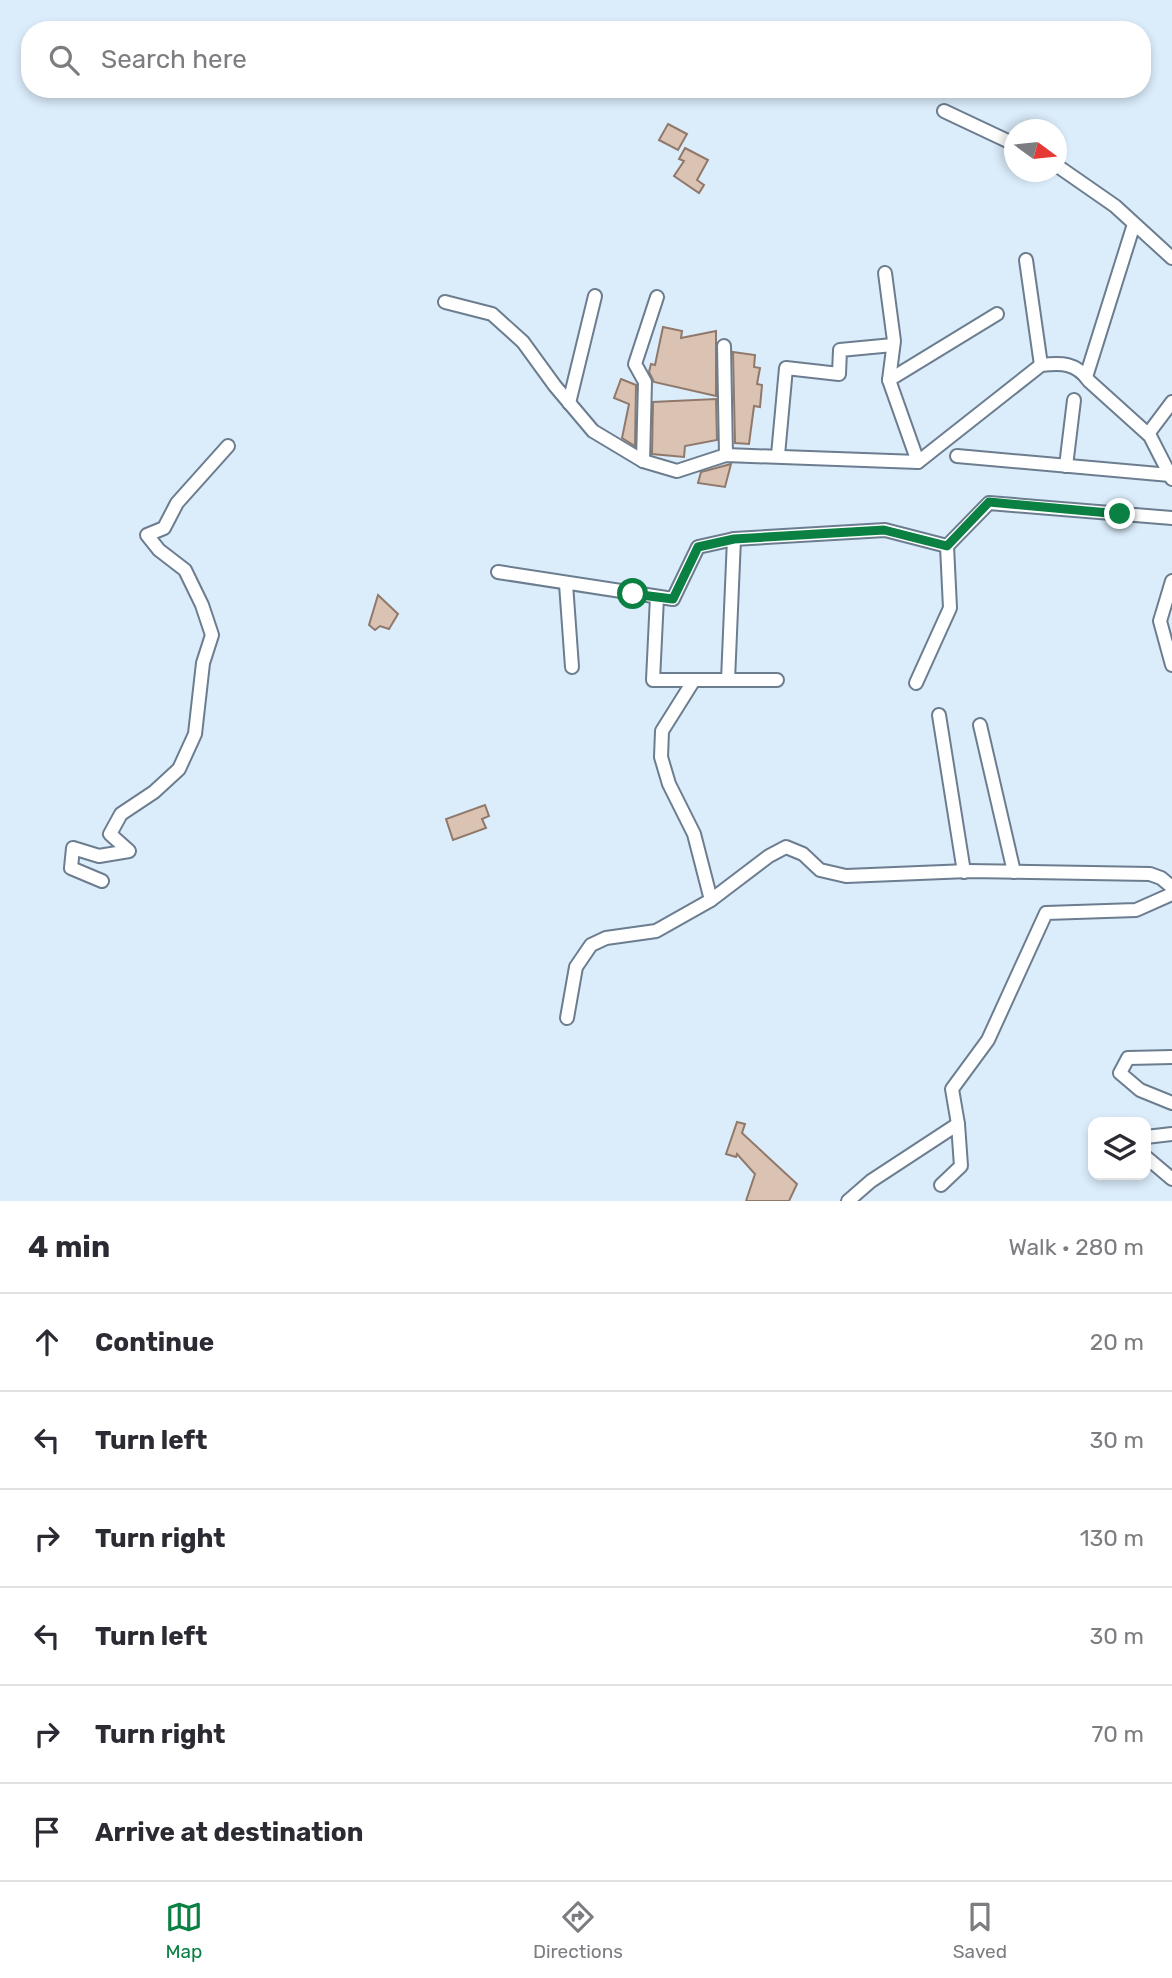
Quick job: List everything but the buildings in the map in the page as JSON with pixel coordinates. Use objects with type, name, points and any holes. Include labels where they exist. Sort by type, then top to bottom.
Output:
[{"type":"street","points":[[944,111],[1004,139]]},
{"type":"street","points":[[1067,173],[1115,206],[1172,258]]},
{"type":"street","points":[[1086,377],[1134,224]]},
{"type":"street","points":[[1026,260],[1041,365]]},
{"type":"street","points":[[885,273],[893,345],[889,380],[918,462]]},
{"type":"street","points":[[569,403],[596,296]]},
{"type":"street","points":[[643,461],[645,382],[635,363],[657,297]]},
{"type":"street","points":[[445,302],[492,314],[523,342],[593,431],[643,461],[677,471],[726,455],[918,462],[1041,365],[1066,363],[1082,370],[1086,377],[1148,434],[1171,477]]},
{"type":"street","points":[[889,380],[997,314]]},
{"type":"street","points":[[778,455],[786,368],[839,374],[840,350],[893,345]]},
{"type":"street","points":[[724,346],[726,455]]},
{"type":"street","points":[[1066,466],[1074,400]]},
{"type":"street","points":[[1148,434],[1172,402]]},
{"type":"street","points":[[102,881],[71,868],[73,848],[99,856],[129,851],[110,834],[121,814],[154,792],[179,769],[195,734],[203,663],[212,635],[202,605],[185,570],[159,550],[146,535],[164,528],[177,503],[228,446]]},
{"type":"street","points":[[957,456],[1171,477]]},
{"type":"street","points":[[916,683],[950,608],[947,546],[989,502],[1172,519]]},
{"type":"street","points":[[498,572],[673,599],[698,547],[734,539],[884,530],[947,546]]},
{"type":"street","points":[[728,680],[734,539]]},
{"type":"street","points":[[1172,581],[1160,621],[1172,665]]},
{"type":"street","points":[[566,584],[572,667]]},
{"type":"street","points":[[657,597],[653,680],[777,680]]},
{"type":"street","points":[[694,680],[662,731],[660,757],[668,784],[694,834],[711,901]]},
{"type":"street","points":[[939,715],[964,872]]},
{"type":"street","points":[[980,724],[1014,872]]},
{"type":"street","points":[[567,1018],[576,967],[591,945],[606,938],[656,931],[711,901],[769,856],[786,848],[803,854],[820,870],[846,876],[964,872],[1150,874],[1161,878],[1172,887]]},
{"type":"street","points":[[941,1185],[961,1167],[952,1089],[988,1040],[1046,913],[1136,910],[1172,894]]},
{"type":"street","points":[[1172,1057],[1128,1058],[1120,1073],[1140,1090],[1172,1103]]},
{"type":"street","points":[[848,1201],[871,1181],[958,1124]]},
{"type":"street","points":[[1151,1136],[1172,1134]]},
{"type":"street","points":[[1151,1161],[1172,1179]]},
{"type":"route","points":[[633,594],[673,599],[698,547],[734,539],[884,530],[947,546],[989,502],[1120,514]]}]
